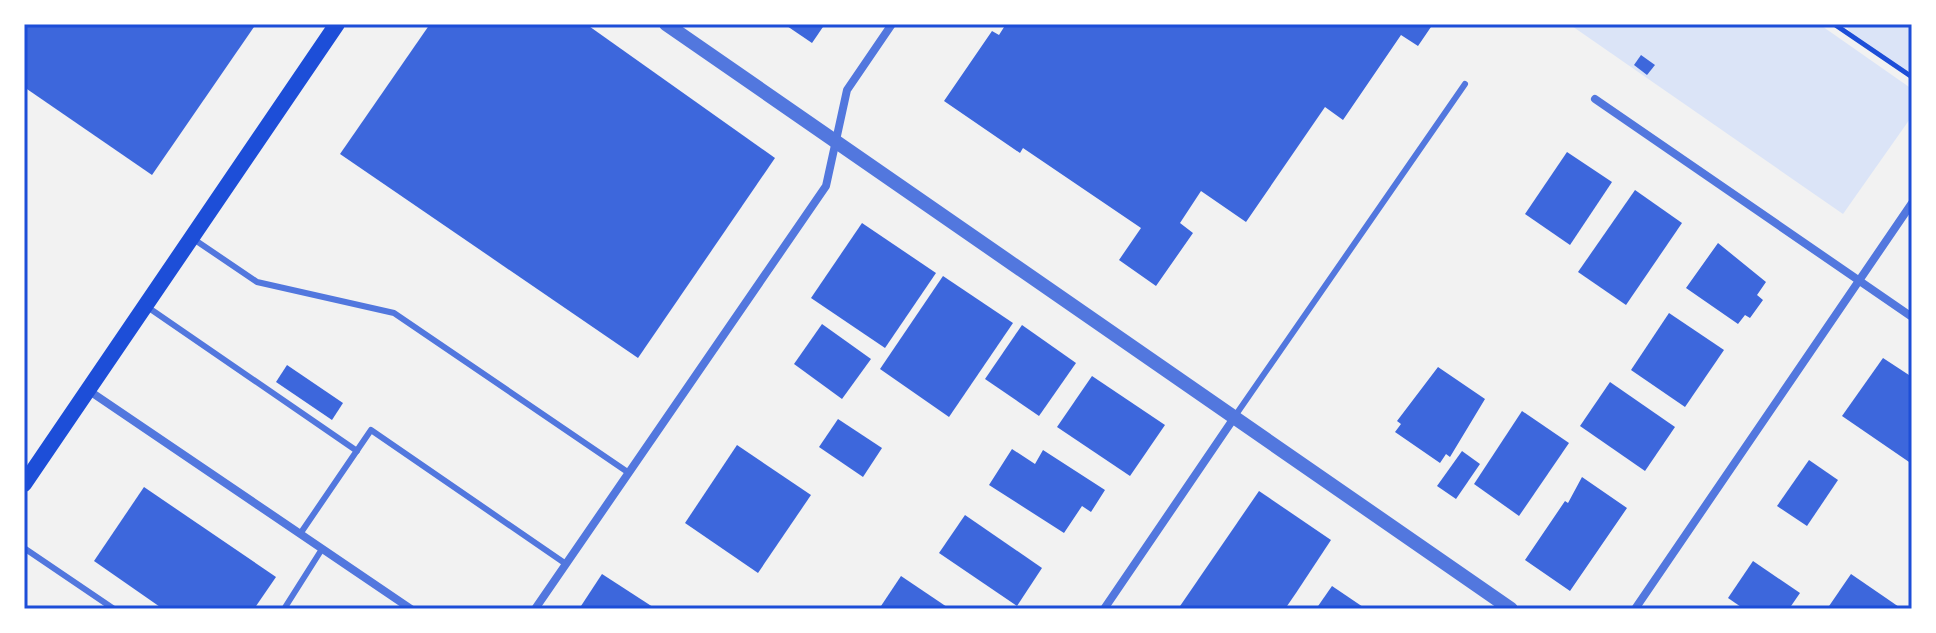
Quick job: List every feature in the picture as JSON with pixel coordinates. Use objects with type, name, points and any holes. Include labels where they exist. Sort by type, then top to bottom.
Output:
[{"type":"main road","points":[[24,484],[337,24]]},
{"type":"street","points":[[666,24],[1511,609]]},
{"type":"street","points":[[535,609],[826,186],[847,90],[892,24]]},
{"type":"street","points":[[1595,99],[1912,317]]},
{"type":"street","points":[[1635,609],[1912,203]]},
{"type":"street","points":[[88,390],[411,609]]},
{"type":"street","points":[[1104,609],[1234,418]]},
{"type":"lane","points":[[1234,418],[1465,84]]},
{"type":"lane","points":[[192,238],[257,282],[394,313],[629,473]]},
{"type":"lane","points":[[146,306],[357,451]]},
{"type":"lane","points":[[300,534],[371,430],[566,564]]},
{"type":"lane","points":[[24,548],[114,609]]},
{"type":"lane","points":[[284,609],[322,549]]},
{"type":"path","points":[[1834,24],[1912,77]]},
{"type":"shaded area","points":[[1569,24],[1819,24],[1912,89],[1912,116],[1843,214]]},
{"type":"shaded area","points":[[1845,24],[1912,24],[1912,75],[1851,34]]},
{"type":"building","points":[[24,24],[256,24],[152,175],[24,87]]},
{"type":"building","points":[[430,24],[586,24],[775,158],[638,358],[340,154]]},
{"type":"building","points":[[784,24],[825,24],[812,43]]},
{"type":"building","points":[[1006,24],[1433,24],[1418,46],[1401,35],[1343,120],[1325,107],[1246,222],[1201,191],[1180,223],[1193,233],[1156,286],[1119,260],[1141,228],[1023,148],[1020,153],[944,101],[992,31],[999,35]]},
{"type":"building","points":[[1641,55],[1655,65],[1647,75],[1634,65]]},
{"type":"building","points":[[1567,152],[1612,182],[1570,245],[1525,214]]},
{"type":"building","points":[[1635,190],[1682,223],[1626,305],[1578,272]]},
{"type":"building","points":[[862,223],[936,273],[885,348],[811,298]]},
{"type":"building","points":[[1718,243],[1766,282],[1757,295],[1763,300],[1750,318],[1745,315],[1738,324],[1686,288]]},
{"type":"building","points":[[943,276],[1013,323],[949,417],[880,369]]},
{"type":"building","points":[[1669,313],[1724,350],[1685,407],[1631,370]]},
{"type":"building","points":[[822,324],[871,359],[842,399],[794,364]]},
{"type":"building","points":[[1022,325],[1076,363],[1039,416],[985,379]]},
{"type":"building","points":[[1883,358],[1912,377],[1912,464],[1842,416]]},
{"type":"building","points":[[287,365],[343,403],[332,420],[276,382]]},
{"type":"building","points":[[1438,367],[1485,399],[1450,457],[1446,454],[1440,463],[1395,432],[1401,424],[1397,421]]},
{"type":"building","points":[[1092,376],[1165,425],[1130,476],[1057,427]]},
{"type":"building","points":[[1610,382],[1675,427],[1645,471],[1580,426]]},
{"type":"building","points":[[1522,411],[1569,443],[1519,516],[1474,484]]},
{"type":"building","points":[[838,419],[882,448],[863,477],[819,447]]},
{"type":"building","points":[[737,445],[811,495],[758,573],[685,523]]},
{"type":"building","points":[[1012,449],[1035,464],[1043,450],[1105,490],[1091,512],[1082,506],[1064,533],[989,485]]},
{"type":"building","points":[[1462,451],[1480,464],[1456,499],[1437,486]]},
{"type":"building","points":[[1809,460],[1838,480],[1807,526],[1777,506]]},
{"type":"building","points":[[1582,477],[1627,508],[1570,591],[1525,560],[1565,501],[1568,503]]},
{"type":"building","points":[[144,487],[276,577],[254,609],[163,609],[94,561]]},
{"type":"building","points":[[1259,491],[1331,540],[1296,593],[1285,609],[1178,609]]},
{"type":"building","points":[[965,515],[1042,568],[1017,606],[939,553]]},
{"type":"building","points":[[1753,561],[1800,593],[1789,609],[1744,609],[1728,598]]},
{"type":"building","points":[[602,574],[656,609],[579,609]]},
{"type":"building","points":[[1851,574],[1902,609],[1827,609]]},
{"type":"building","points":[[901,576],[950,609],[879,609]]},
{"type":"building","points":[[1332,586],[1366,609],[1316,609]]}]
